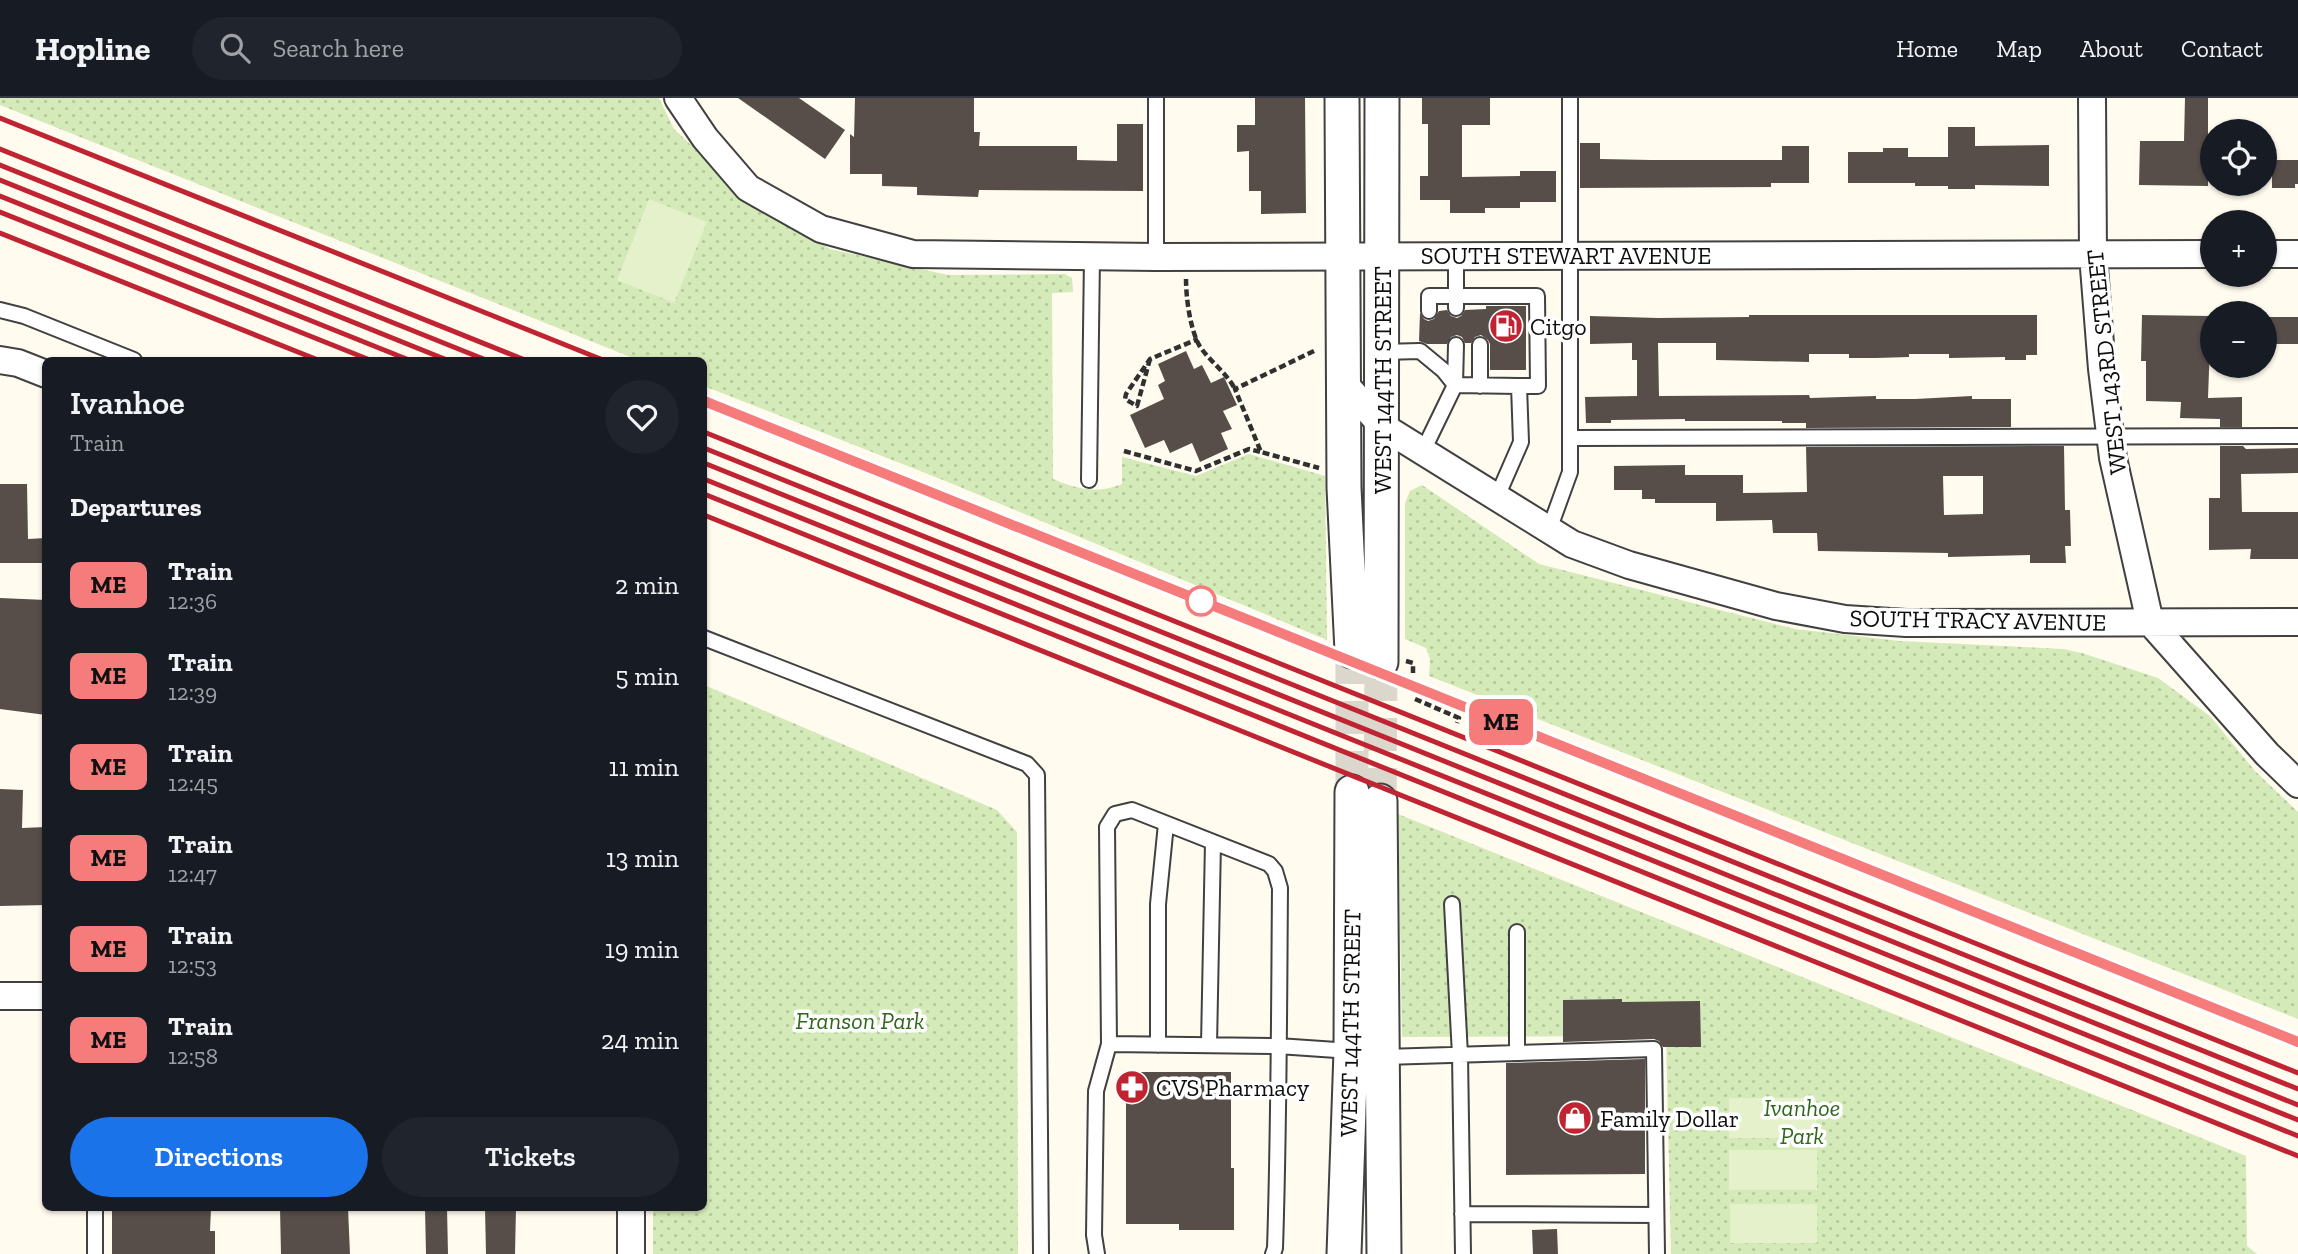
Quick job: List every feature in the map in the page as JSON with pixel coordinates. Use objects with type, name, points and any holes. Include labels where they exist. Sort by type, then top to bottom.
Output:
[{"type":"street","name":"SOUTH STEWART AVENUE","points":[[678,98],[705,138],[748,188],[821,229],[913,254],[1092,257],[2200,254]]},
{"type":"street","name":"WEST 144TH STREET","points":[[1342,98],[1344,488],[1367,657],[1382,426],[1382,98]]},
{"type":"street","name":"WEST 143RD STREET","points":[[2092,98],[2093,255],[2102,369],[2110,438],[2150,622]]},
{"type":"street","points":[[2277,254],[2298,254]]},
{"type":"street","points":[[0,360],[18,363],[42,372]]},
{"type":"street","name":"SOUTH TRACY AVENUE","points":[[1344,383],[1382,426],[1572,544],[1629,565],[1776,606],[1844,619],[1906,623],[2298,622]]},
{"type":"street","points":[[2150,622],[2267,754],[2298,784]]},
{"type":"street","name":"WEST 144TH STREET","points":[[1344,1254],[1351,1051],[1366,797],[1384,1057],[1384,1254]]},
{"type":"street","points":[[0,996],[42,996]]},
{"type":"street","points":[[1351,1051],[1384,1057]]},
{"type":"street","points":[[631,1211],[631,1254]]},
{"type":"lane","points":[[1156,98],[1156,257]]},
{"type":"lane","points":[[1549,530],[1570,472],[1572,438],[1570,98]]},
{"type":"lane","points":[[1455,254],[1455,302]]},
{"type":"lane","points":[[1089,480],[1092,257]]},
{"type":"lane","points":[[1429,311],[1429,296],[1455,302],[1480,303],[1537,296],[1538,386],[1455,385]]},
{"type":"lane","points":[[0,310],[24,316],[126,357]]},
{"type":"lane","points":[[1423,451],[1455,385],[1456,345]]},
{"type":"lane","points":[[1480,345],[1480,386]]},
{"type":"lane","points":[[1382,352],[1430,352],[1455,385]]},
{"type":"lane","points":[[1497,497],[1521,442],[1519,386]]},
{"type":"lane","points":[[1572,438],[2298,436]]},
{"type":"lane","points":[[707,639],[1027,764],[1037,775],[1041,1254]]},
{"type":"lane","points":[[1097,1254],[1094,1235],[1096,1091],[1109,1044],[1107,827],[1115,814],[1132,810],[1269,864],[1275,870],[1280,888],[1276,1220],[1273,1254]]},
{"type":"lane","points":[[1158,1045],[1158,904],[1166,824]]},
{"type":"lane","points":[[1209,1045],[1213,842]]},
{"type":"lane","points":[[1452,904],[1460,1055],[1463,1254]]},
{"type":"lane","points":[[1517,932],[1517,1053]]},
{"type":"lane","points":[[1109,1044],[1278,1046],[1351,1051]]},
{"type":"lane","points":[[1384,1057],[1654,1049],[1657,1254]]},
{"type":"lane","points":[[95,1211],[95,1254]]},
{"type":"lane","points":[[1462,1214],[1656,1214]]},
{"type":"path","points":[[1186,276],[1186,300],[1199,345],[1230,379],[1261,452]]},
{"type":"path","points":[[1150,359],[1137,406],[1125,399],[1126,394],[1150,359],[1198,339]]},
{"type":"path","points":[[1235,389],[1314,351]]},
{"type":"path","points":[[1124,451],[1196,471],[1248,449],[1331,472]]},
{"type":"path","points":[[1415,699],[1459,718],[1457,723]]},
{"type":"green space","points":[[0,98],[659,98],[674,129],[755,205],[830,249],[948,275],[1065,274],[1072,278],[1073,292],[1052,293],[1053,479],[1079,488],[1104,489],[1122,484],[1122,457],[1196,476],[1249,454],[1325,476],[1327,640],[943,480],[707,387],[707,357],[630,357],[0,105]]},
{"type":"green space","points":[[649,199],[707,222],[674,303],[617,280]]},
{"type":"green space","points":[[1422,485],[1539,564],[1795,629],[1900,641],[2063,649],[2158,678],[2210,716],[2255,771],[2298,812],[2298,1019],[1429,676],[1430,659],[1426,648],[1405,639],[1405,503],[1410,491]]},
{"type":"green space","name":"Franson Park","points":[[707,686],[997,810],[1017,832],[1018,1254],[653,1254],[653,1211],[707,1211]]},
{"type":"green space","name":"Ivanhoe Park","points":[[1398,814],[2246,1156],[2247,1246],[2257,1254],[1671,1254],[1666,1036],[1402,1037]]},
{"type":"green space","points":[[1729,1098],[1816,1098],[1816,1138],[1729,1138]]},
{"type":"green space","points":[[1729,1150],[1817,1150],[1817,1190],[1729,1190]]},
{"type":"green space","points":[[1730,1204],[1817,1204],[1817,1243],[1730,1243]]},
{"type":"building","points":[[738,98],[799,98],[845,130],[825,159]]},
{"type":"building","points":[[855,98],[974,98],[974,132],[980,132],[979,146],[1077,146],[1077,160],[1117,161],[1117,124],[1143,124],[1143,191],[979,190],[978,197],[917,195],[917,187],[882,186],[882,174],[850,174],[850,134],[854,137]]},
{"type":"building","points":[[1255,98],[1305,98],[1306,213],[1261,214],[1261,191],[1249,191],[1249,151],[1237,152],[1237,125],[1255,125]]},
{"type":"building","points":[[1422,98],[1490,98],[1490,125],[1462,125],[1462,177],[1520,176],[1520,171],[1556,171],[1556,202],[1520,202],[1520,208],[1485,208],[1485,213],[1450,213],[1450,200],[1420,200],[1420,176],[1428,176],[1428,124],[1422,124]]},
{"type":"building","points":[[2185,98],[2208,98],[2208,119],[2200,119],[2200,186],[2139,185],[2140,141],[2184,141]]},
{"type":"building","points":[[1948,127],[1975,127],[1975,146],[2049,145],[2049,186],[1975,185],[1975,189],[1948,189],[1948,186],[1915,186],[1915,183],[1848,183],[1848,152],[1883,152],[1883,148],[1908,148],[1908,157],[1948,157]]},
{"type":"building","points":[[1580,143],[1600,143],[1600,159],[1651,160],[1782,160],[1782,146],[1809,146],[1809,183],[1771,183],[1771,187],[1580,188]]},
{"type":"building","points":[[2277,160],[2298,160],[2298,184],[2295,184],[2295,188],[2277,188]]},
{"type":"building","points":[[1486,306],[1526,306],[1526,370],[1490,370],[1490,344],[1481,335],[1475,337],[1471,343],[1465,343],[1462,337],[1457,335],[1451,337],[1447,344],[1427,344],[1419,341],[1420,313],[1428,321],[1434,319],[1439,311],[1447,310],[1451,316],[1457,318],[1465,310],[1486,309]]},
{"type":"building","points":[[1749,315],[2037,315],[2037,355],[2026,355],[2026,360],[2005,360],[2005,357],[1949,358],[1949,354],[1849,358],[1849,354],[1809,354],[1809,362],[1716,360],[1716,343],[1658,343],[1659,396],[1809,395],[1810,398],[1876,396],[1876,399],[1915,399],[1972,396],[1972,399],[2011,399],[2011,427],[1806,428],[1806,423],[1782,421],[1685,419],[1586,423],[1585,397],[1637,396],[1637,360],[1632,360],[1632,343],[1590,344],[1590,316],[1658,318]]},
{"type":"building","points":[[2142,315],[2200,316],[2200,378],[2209,378],[2208,398],[2242,397],[2242,427],[2220,427],[2220,419],[2180,418],[2181,402],[2146,401],[2146,361],[2141,361]]},
{"type":"building","points":[[2277,317],[2298,317],[2298,344],[2277,344]]},
{"type":"building","points":[[1186,351],[1194,369],[1202,365],[1211,383],[1224,377],[1237,405],[1223,411],[1232,429],[1221,433],[1228,449],[1200,462],[1192,443],[1170,453],[1164,440],[1145,448],[1130,415],[1164,399],[1158,385],[1165,381],[1158,364]]},
{"type":"building","points":[[2064,446],[2065,510],[2070,510],[2071,546],[2065,546],[2066,563],[2030,563],[2030,555],[1948,557],[1948,553],[1818,551],[1817,533],[1773,533],[1772,520],[1716,521],[1716,503],[1655,503],[1655,499],[1642,499],[1642,490],[1614,490],[1614,466],[1685,465],[1685,475],[1743,475],[1743,493],[1807,492],[1806,447]],"holes":[[[1943,476],[1983,476],[1983,514],[1944,515]]]},
{"type":"building","points":[[2220,446],[2243,446],[2246,449],[2298,448],[2298,473],[2241,474],[2242,512],[2298,512],[2298,559],[2250,559],[2251,549],[2209,550],[2209,498],[2220,498]]},
{"type":"building","points":[[0,484],[27,484],[28,539],[42,538],[42,563],[0,563]]},
{"type":"building","points":[[0,598],[42,600],[42,714],[0,709]]},
{"type":"building","points":[[0,789],[23,790],[22,828],[42,827],[42,905],[0,906]]},
{"type":"building","points":[[1622,999],[1622,1002],[1700,1001],[1701,1047],[1663,1047],[1654,1039],[1563,1042],[1563,1000]]},
{"type":"building","name":"Family Dollar","points":[[1645,1059],[1645,1174],[1506,1175],[1506,1063]]},
{"type":"building","name":"CVS Pharmacy","points":[[1126,1072],[1231,1072],[1234,1230],[1179,1230],[1179,1224],[1126,1224]]},
{"type":"building","points":[[112,1211],[211,1211],[210,1231],[215,1231],[215,1254],[112,1254]]},
{"type":"building","points":[[280,1211],[348,1211],[350,1254],[281,1254]]},
{"type":"building","points":[[425,1211],[447,1211],[448,1254],[426,1254]]},
{"type":"building","points":[[485,1211],[516,1211],[515,1254],[486,1254]]},
{"type":"building","points":[[1557,1229],[1558,1254],[1533,1254],[1532,1230]]},
{"type":"tunnel","points":[[1352,651],[1352,792]]},
{"type":"tunnel","points":[[1380,801],[1381,662]]},
{"type":"railway","points":[[0,118],[596,357]]},
{"type":"railway","points":[[0,149],[518,357]]},
{"type":"railway","points":[[0,165],[479,357]]},
{"type":"railway","points":[[0,180],[440,357]]},
{"type":"railway","points":[[0,196],[402,357]]},
{"type":"railway","points":[[0,212],[362,357]]},
{"type":"railway","points":[[0,233],[310,357]]},
{"type":"railway","points":[[707,402],[2298,1042]]},
{"type":"railway","points":[[707,433],[2298,1073]]},
{"type":"railway","points":[[707,449],[2298,1089]]},
{"type":"railway","points":[[707,464],[2298,1105]]},
{"type":"railway","points":[[707,480],[2298,1120]]},
{"type":"railway","points":[[707,495],[2298,1136]]},
{"type":"railway","points":[[707,516],[2298,1156]]},
{"type":"train","name":"ME","points":[[707,402],[2298,1042]]},
{"type":"place","name":"Citgo","points":[[1506,326]]},
{"type":"place","name":"CVS Pharmacy","points":[[1132,1087]]},
{"type":"place","name":"Family Dollar","points":[[1575,1118]]}]
